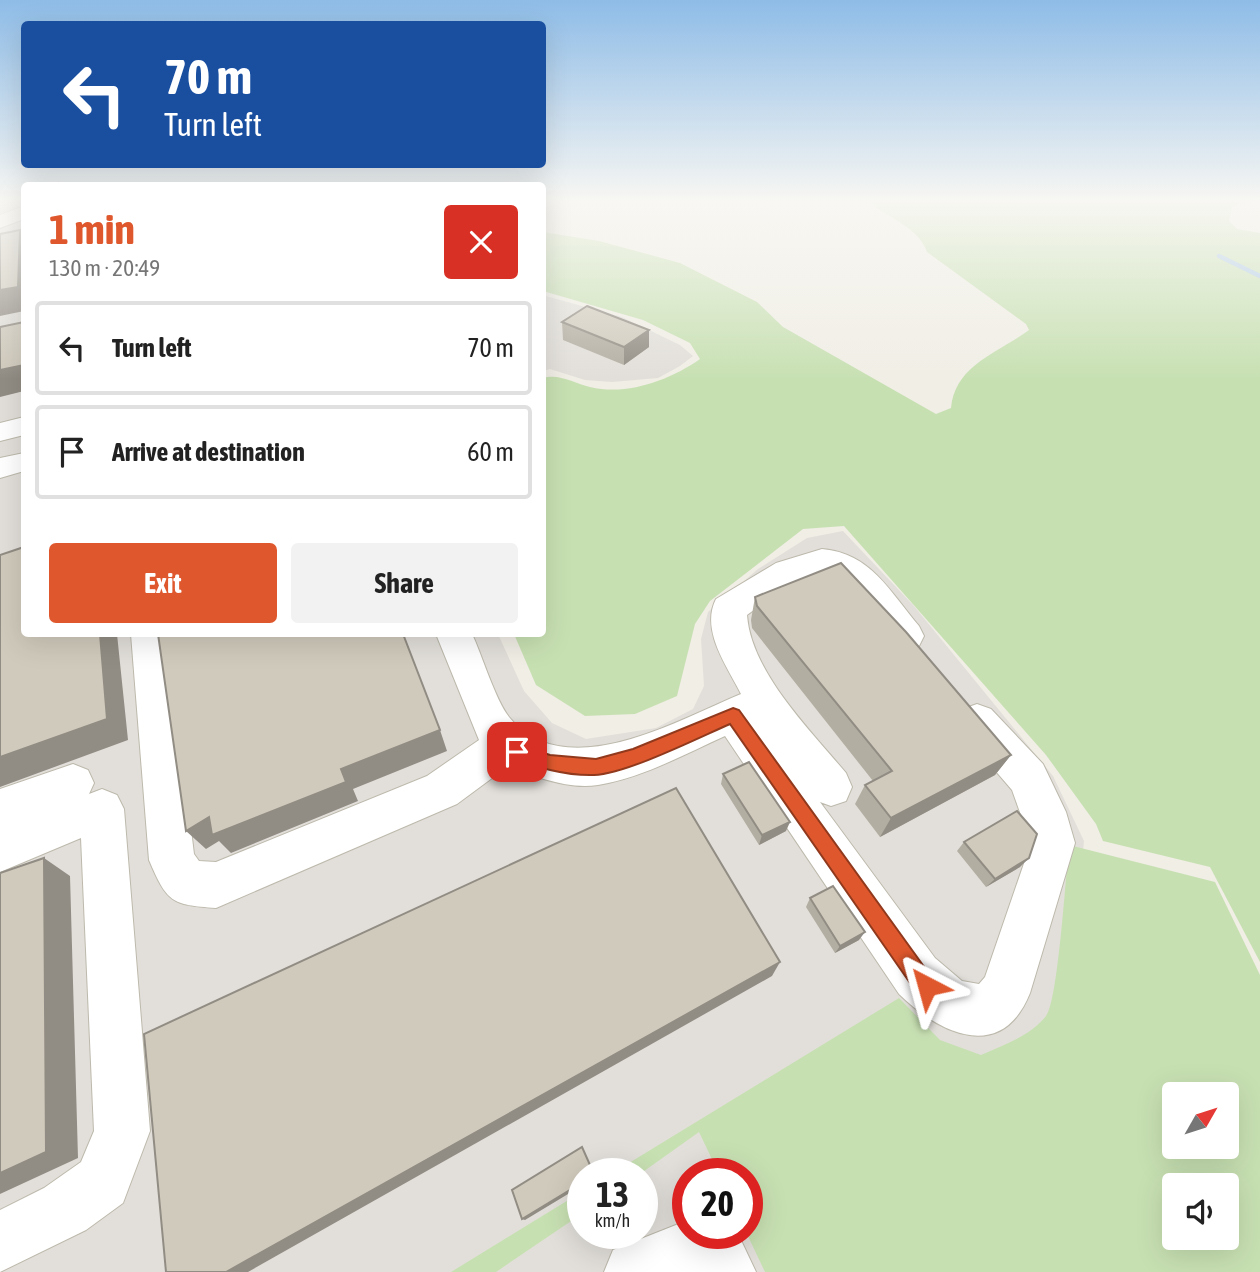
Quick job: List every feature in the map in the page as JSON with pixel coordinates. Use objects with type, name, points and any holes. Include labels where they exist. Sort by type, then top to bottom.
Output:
[{"type":"street","points":[[0,432],[21,427]]},
{"type":"street","points":[[0,468],[21,463]]},
{"type":"street","points":[[749,709],[917,976],[938,996],[963,1009],[990,1010],[1005,993],[1053,843],[1044,812],[1028,777],[849,568],[832,561],[809,563],[794,568],[729,609],[730,635],[749,709],[831,787]]},
{"type":"street","points":[[149,637],[172,860],[186,883],[216,884],[442,790],[507,742]]},
{"type":"street","points":[[455,637],[492,726],[517,752],[550,763],[596,767],[636,756],[749,709]]},
{"type":"street","points":[[0,809],[72,783]]},
{"type":"street","points":[[0,849],[102,809],[122,1131],[102,1182],[65,1209],[0,1242]]},
{"type":"street","points":[[635,1272],[714,1249]]},
{"type":"shaded area","points":[[0,260],[21,260],[21,637],[499,637],[524,691],[552,723],[586,739],[656,728],[693,709],[704,686],[701,639],[708,612],[758,569],[807,538],[843,531],[914,606],[1053,776],[1084,841],[1039,1272],[0,1272]]},
{"type":"shaded area","points":[[546,296],[622,317],[680,345],[693,356],[658,378],[612,382],[585,380],[546,370]]},
{"type":"green space","points":[[546,260],[670,260],[680,263],[757,302],[783,327],[936,414],[951,408],[954,393],[969,370],[1029,330],[1026,324],[938,260],[1260,260],[1260,962],[1210,867],[1103,841],[1096,824],[1046,755],[844,526],[803,529],[710,601],[695,624],[677,696],[635,714],[585,716],[536,685],[515,637],[546,637],[546,378],[561,378],[604,389],[634,388],[676,374],[700,359],[690,343],[643,320],[546,292]]},
{"type":"green space","points":[[1069,845],[1215,882],[1260,975],[1260,1272],[765,1272],[754,1249],[763,1249],[763,1158],[711,1158],[699,1132],[658,1161],[658,1158],[637,1158],[899,998],[940,1040],[981,1055],[1016,1039],[1046,1016],[1054,987]]},
{"type":"green space","points":[[567,1201],[567,1224],[496,1272],[451,1272]]},
{"type":"building","points":[[0,260],[19,260],[18,287],[0,290]]},
{"type":"building","points":[[587,306],[649,330],[624,347],[562,322]]},
{"type":"building","points":[[21,323],[21,366],[0,370],[0,327]]},
{"type":"building","points":[[21,548],[21,637],[100,637],[107,719],[0,757],[0,555]]},
{"type":"building","points":[[841,563],[906,632],[1011,755],[891,818],[865,785],[892,771],[757,606],[755,597]]},
{"type":"building","points":[[158,637],[404,637],[440,730],[341,769],[346,782],[212,835],[209,817],[186,831]]},
{"type":"building","points":[[749,762],[790,822],[762,835],[723,774]]},
{"type":"building","points":[[676,788],[780,962],[226,1272],[166,1272],[144,1034]]},
{"type":"building","points":[[1017,811],[1037,834],[1029,858],[995,879],[964,842]]},
{"type":"building","points":[[44,858],[46,1152],[0,1173],[0,873]]},
{"type":"building","points":[[833,886],[865,932],[840,946],[810,898]]},
{"type":"building","points":[[582,1147],[587,1158],[567,1158],[567,1192],[522,1219],[512,1190]]},
{"type":"waterway","points":[[1228,260],[1260,276]]},
{"type":"route","points":[[517,752],[550,763],[596,767],[636,756],[733,715],[917,976],[927,986]]}]
